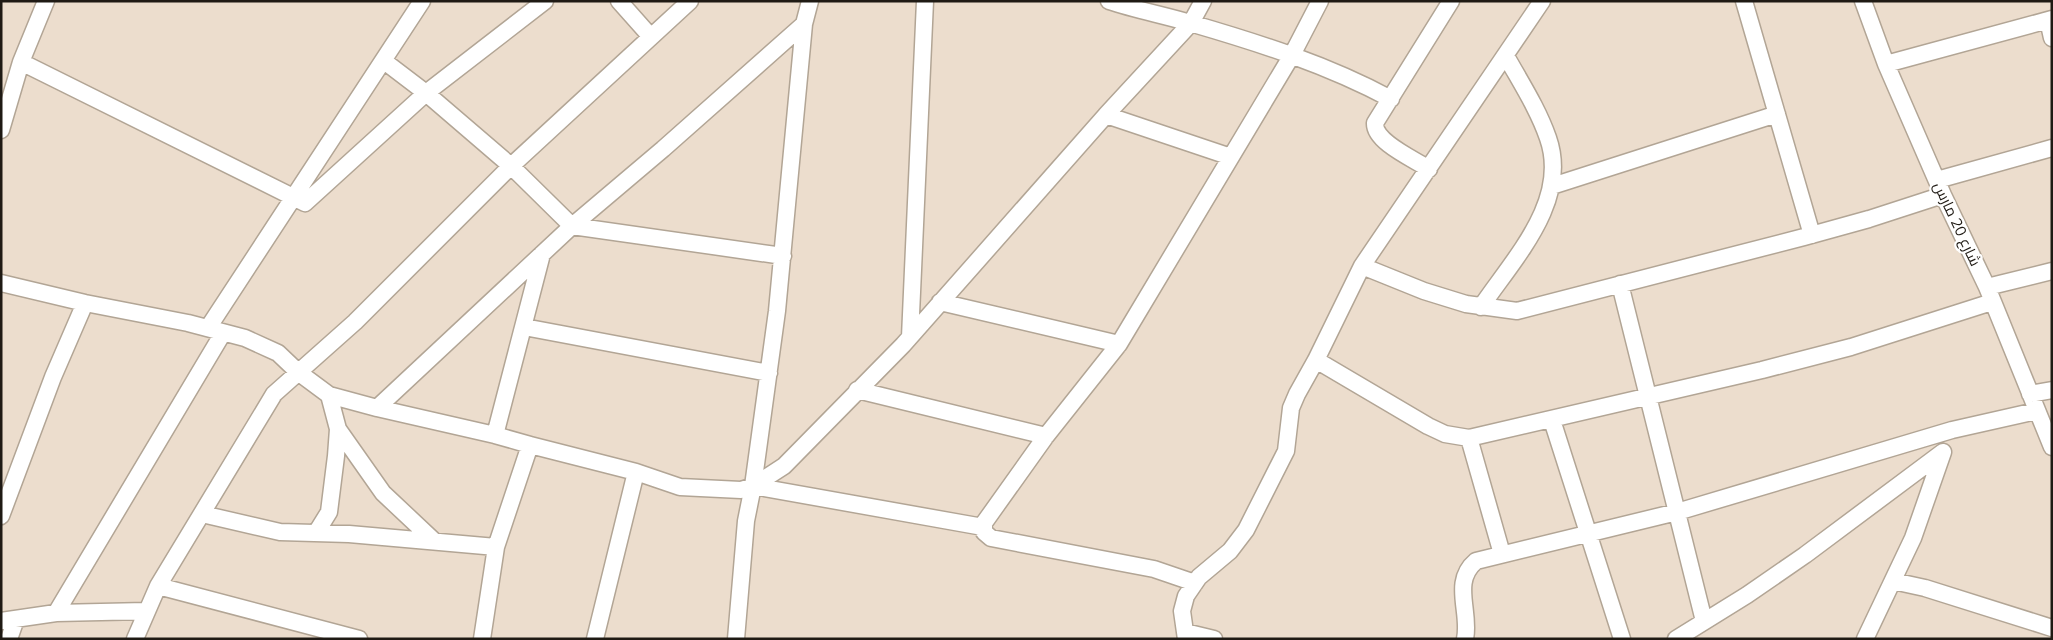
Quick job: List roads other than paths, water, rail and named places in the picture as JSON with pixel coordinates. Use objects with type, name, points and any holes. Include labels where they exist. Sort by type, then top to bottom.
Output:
[{"type":"street","points":[[1,130],[20,62],[46,1]]},
{"type":"street","points":[[56,613],[215,330],[222,304],[295,198],[422,1]]},
{"type":"street","points":[[20,62],[305,203],[426,93],[545,1]]},
{"type":"street","points":[[619,1],[651,36]]},
{"type":"street","points":[[135,639],[158,586],[274,394],[368,309],[511,166],[690,1]]},
{"type":"street","points":[[736,639],[746,522],[769,373],[783,256],[804,24],[810,1]]},
{"type":"street","points":[[910,337],[925,1]]},
{"type":"street","points":[[1109,1],[1191,23],[1292,55],[1340,73],[1391,99]]},
{"type":"street","points":[[1,283],[85,303],[188,322],[245,338],[278,352],[298,372],[329,394],[377,408],[438,423],[495,434],[530,445],[636,472],[680,487],[741,490],[753,486],[784,466],[910,337],[1106,115],[1191,23],[1203,1]]},
{"type":"street","points":[[983,527],[1046,436],[1120,344],[1292,55],[1320,1]]},
{"type":"street","points":[[1429,169],[1378,135],[1375,123],[1451,1]]},
{"type":"street","points":[[1214,639],[1186,636],[1182,611],[1186,596],[1195,583],[1230,551],[1246,530],[1286,451],[1291,408],[1362,266],[1542,1]]},
{"type":"street","points":[[1744,1],[1812,235]]},
{"type":"street","name":"شارع 20 مارس","points":[[1863,1],[1886,64],[1943,195],[1990,294],[2052,447]]},
{"type":"street","points":[[1886,64],[2050,20],[2052,38]]},
{"type":"street","points":[[377,408],[572,226],[670,143],[804,24]]},
{"type":"street","points":[[1481,307],[1536,225],[1551,195],[1554,170],[1548,138],[1533,104],[1506,56]]},
{"type":"street","points":[[384,61],[426,93],[511,166],[572,226],[783,256]]},
{"type":"street","points":[[1552,186],[1777,114]]},
{"type":"street","points":[[1106,115],[1231,157]]},
{"type":"street","points":[[1937,180],[2052,148]]},
{"type":"street","points":[[1362,266],[1424,291],[1481,307],[1517,311],[1812,235],[1943,195]]},
{"type":"street","points":[[495,434],[542,254]]},
{"type":"street","points":[[1316,360],[1428,426],[1446,434],[1470,438],[1649,397],[1850,347],[2052,271]]},
{"type":"street","points":[[1620,284],[1704,621]]},
{"type":"street","points":[[940,302],[1120,344]]},
{"type":"street","points":[[1,516],[53,377],[85,303]]},
{"type":"street","points":[[524,328],[769,373]]},
{"type":"street","points":[[857,390],[1046,436]]},
{"type":"street","points":[[2030,394],[2052,390]]},
{"type":"street","points":[[329,394],[338,429],[383,493],[433,540]]},
{"type":"street","points":[[1465,639],[1462,589],[1465,573],[1476,561],[1588,536],[1677,512],[1952,430],[2036,411]]},
{"type":"street","points":[[1552,420],[1622,639]]},
{"type":"street","points":[[316,533],[328,512],[338,429]]},
{"type":"street","points":[[1865,639],[1913,538],[1952,430]]},
{"type":"street","points":[[1470,438],[1502,554]]},
{"type":"street","points":[[482,639],[496,547],[530,445]]},
{"type":"street","points":[[1676,639],[1747,595],[1805,555],[1943,452]]},
{"type":"street","points":[[595,639],[636,472]]},
{"type":"street","points":[[753,486],[983,527]]},
{"type":"street","points":[[202,514],[280,532],[433,540],[496,547]]},
{"type":"street","points":[[983,527],[984,532],[990,538],[1154,569],[1195,583]]},
{"type":"street","points":[[1892,581],[1925,588],[2047,631]]},
{"type":"street","points":[[158,586],[359,639]]},
{"type":"street","points":[[9,639],[9,620],[56,613],[146,611]]}]
